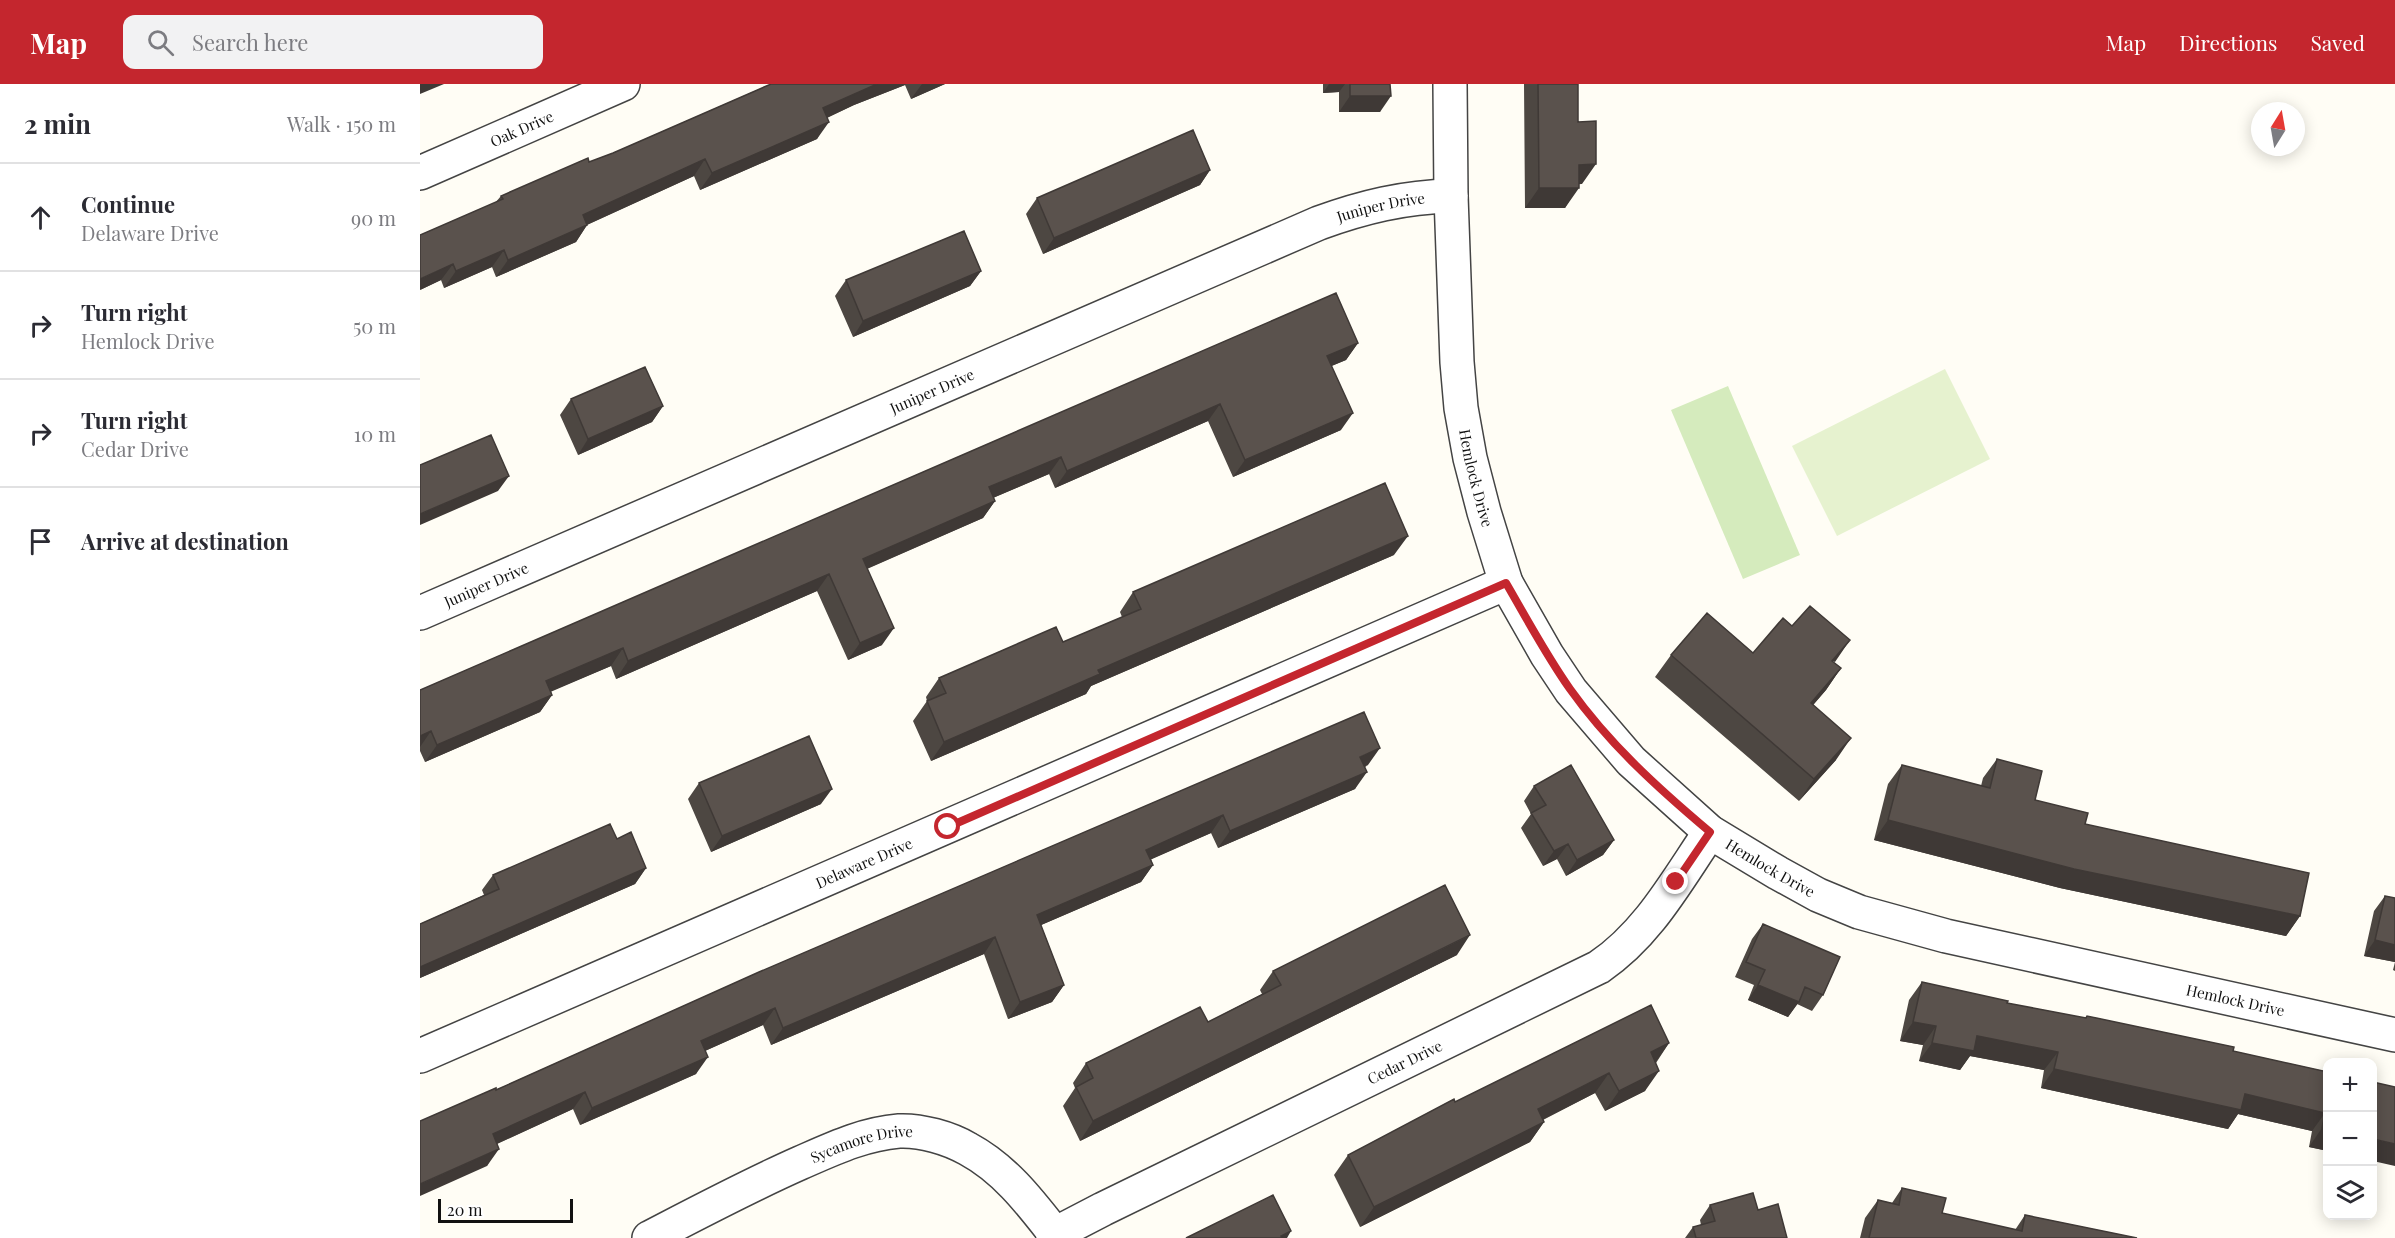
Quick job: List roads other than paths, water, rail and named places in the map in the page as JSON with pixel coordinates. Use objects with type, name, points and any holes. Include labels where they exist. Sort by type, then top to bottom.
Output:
[{"type":"street","name":"Oak Drive","points":[[420,173],[623,84]]},
{"type":"street","name":"Hemlock Drive","points":[[1450,84],[1453,301],[1461,408],[1470,458],[1484,512],[1506,583],[1547,655],[1571,691],[1631,761],[1710,832],[1818,895],[1859,912],[1903,926],[2395,1035]]},
{"type":"street","name":"Juniper Drive","points":[[420,613],[1319,223],[1351,211],[1387,202],[1420,197],[1451,196]]},
{"type":"street","name":"Delaware Drive","points":[[420,1056],[1506,583]]},
{"type":"street","name":"Cedar Drive","points":[[1054,1236],[1113,1204],[1599,967],[1620,953],[1639,934],[1710,832]]},
{"type":"street","name":"Sycamore Drive","points":[[649,1238],[744,1189],[833,1148],[865,1136],[901,1131],[935,1135],[968,1149],[998,1168],[1025,1197],[1054,1236]]}]
